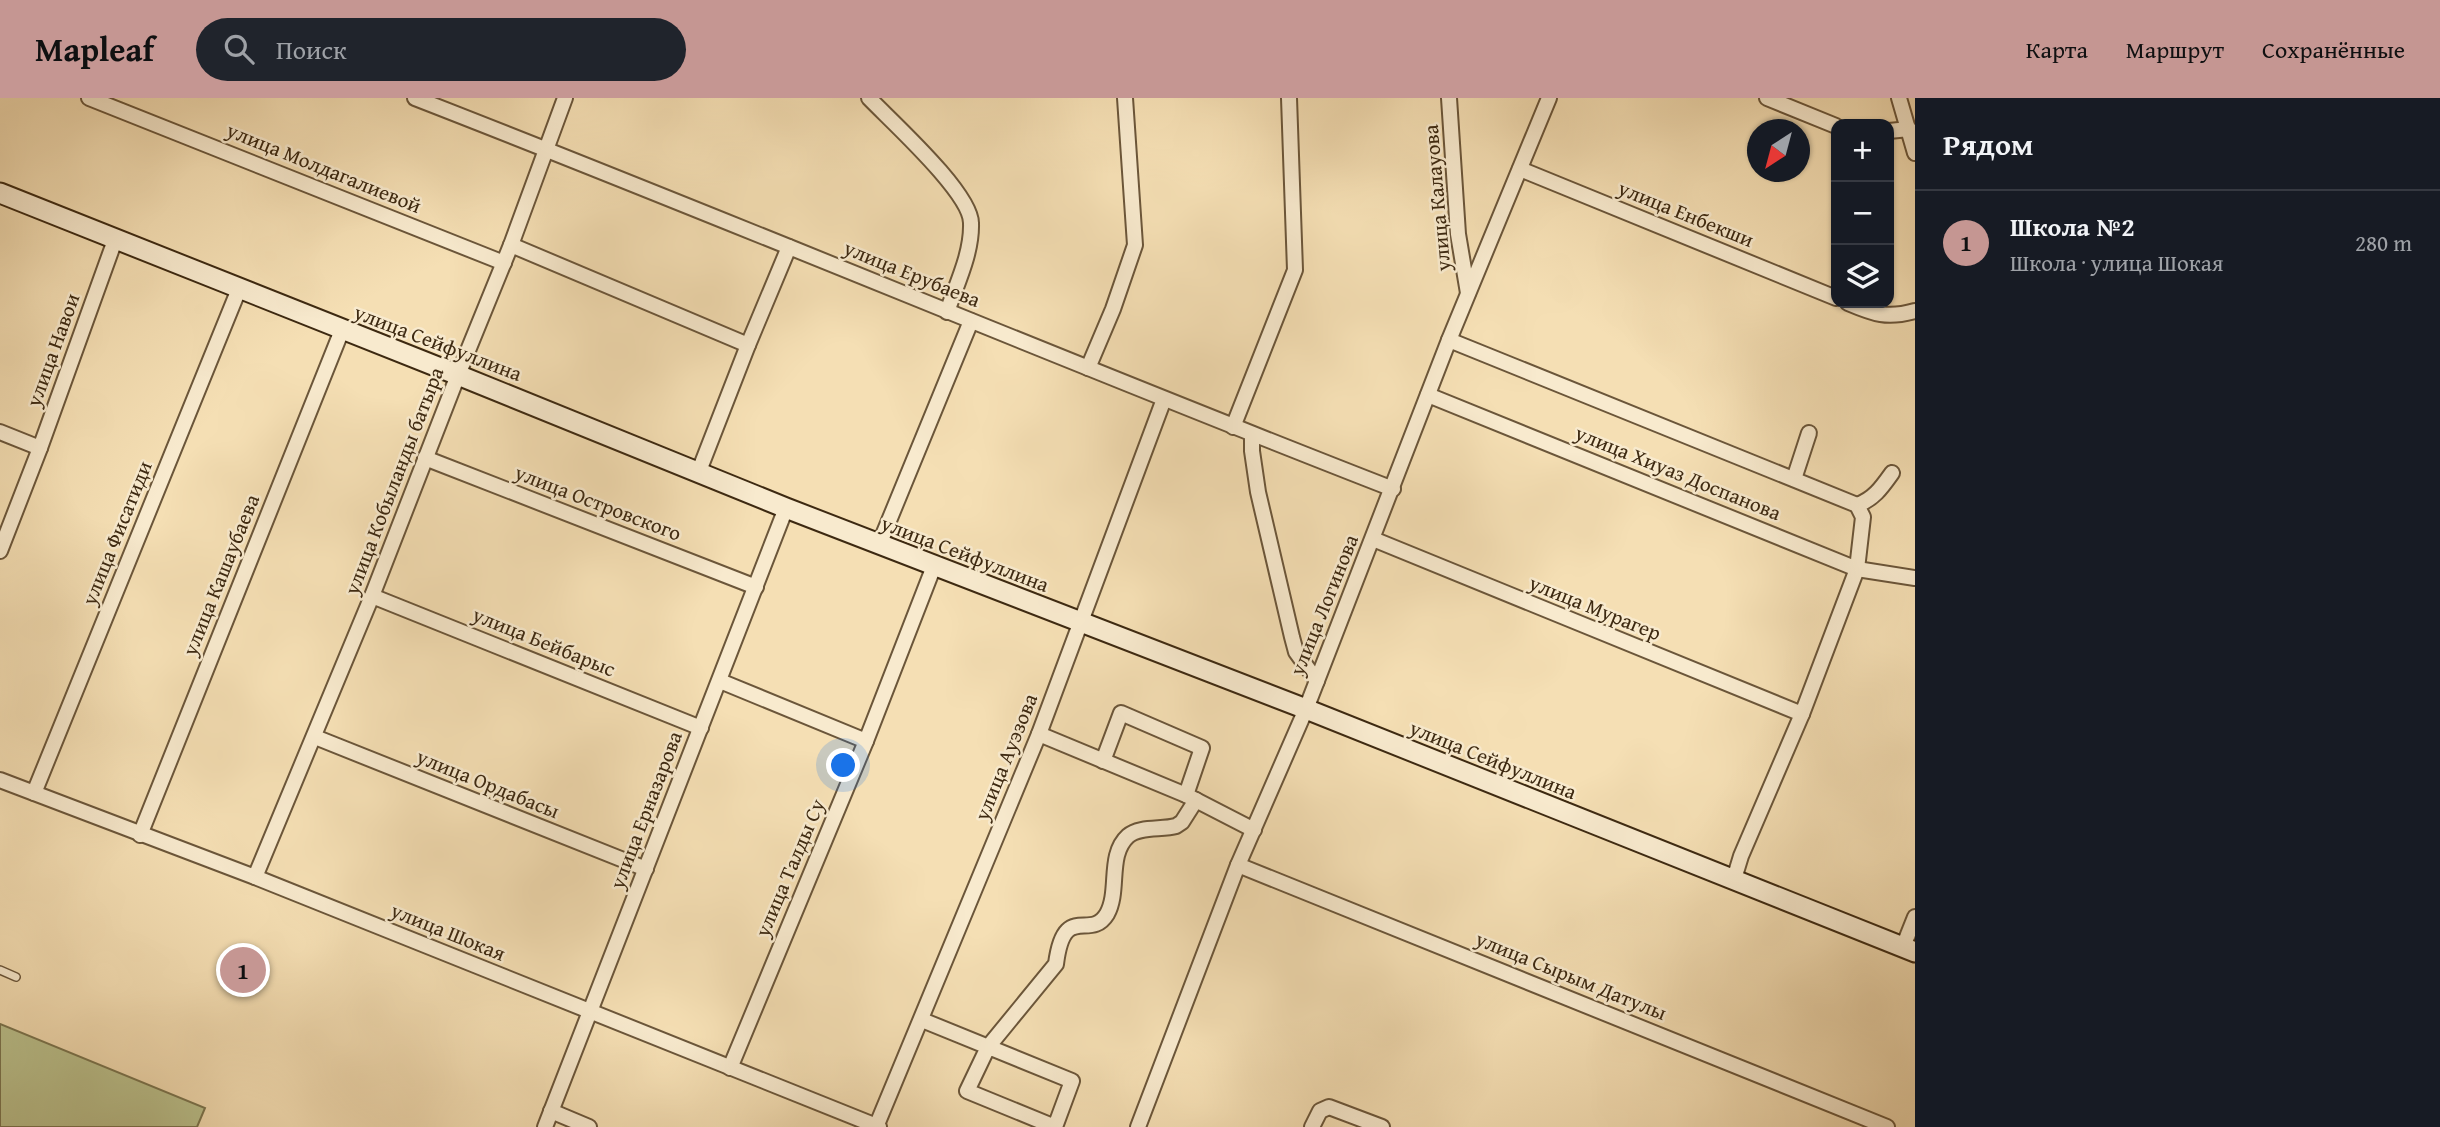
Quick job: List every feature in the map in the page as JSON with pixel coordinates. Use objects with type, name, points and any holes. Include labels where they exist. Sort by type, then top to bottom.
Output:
[{"type":"main road","name":"улица Сейфуллина","points":[[0,193],[458,374],[879,545],[1306,709],[1909,950]]},
{"type":"street","name":"улица Молдагалиевой","points":[[89,98],[504,263]]},
{"type":"street","name":"улица Ерубаева","points":[[415,98],[971,320],[1233,428],[1393,489]]},
{"type":"street","name":"улица Кобыланды батыра","points":[[255,877],[372,596],[511,245],[565,98]]},
{"type":"street","points":[[869,98],[945,177],[964,201],[972,219],[970,244],[947,312]]},
{"type":"street","points":[[1088,368],[1113,309],[1135,245],[1125,98]]},
{"type":"street","points":[[1233,428],[1295,270],[1289,98]]},
{"type":"street","name":"улица Калауова","points":[[1449,98],[1458,234],[1468,293]]},
{"type":"street","name":"улица Логинова","points":[[1138,1127],[1238,865],[1306,709],[1449,340],[1549,98]]},
{"type":"street","points":[[1767,98],[1831,125]]},
{"type":"street","points":[[1899,98],[1915,153]]},
{"type":"street","points":[[1894,130],[1909,129]]},
{"type":"street","name":"улица Енбекши","points":[[1520,169],[1831,296]]},
{"type":"street","name":"улица Навои","points":[[0,551],[40,449],[115,240]]},
{"type":"street","points":[[511,245],[748,345]]},
{"type":"street","points":[[699,471],[789,247]]},
{"type":"street","name":"улица Фисатиди","points":[[34,793],[239,289]]},
{"type":"street","points":[[1861,308],[1883,316],[1895,317],[1915,311]]},
{"type":"street","points":[[879,545],[971,320]]},
{"type":"street","name":"улица Кашаубаева","points":[[140,835],[342,330]]},
{"type":"street","points":[[1449,340],[1857,505],[1863,517],[1857,569],[1802,714],[1741,856],[1734,879]]},
{"type":"street","name":"улица Хиуаз Доспанова","points":[[1428,395],[1857,569],[1915,578]]},
{"type":"street","name":"улица Ауэзова","points":[[877,1127],[1039,734],[1164,400]]},
{"type":"street","points":[[0,432],[40,449]]},
{"type":"street","points":[[1794,479],[1810,433]]},
{"type":"street","points":[[1252,435],[1258,492],[1292,637],[1296,652],[1317,681]]},
{"type":"street","name":"улица Островского","points":[[425,458],[756,587]]},
{"type":"street","points":[[1857,505],[1868,501],[1892,473]]},
{"type":"street","name":"улица Ерназарова","points":[[545,1127],[786,508]]},
{"type":"street","name":"улица Мурагер","points":[[1373,539],[1802,714]]},
{"type":"street","name":"улица Талды Су","points":[[730,1068],[866,741],[934,566]]},
{"type":"street","name":"улица Бейбарыс","points":[[372,596],[701,728]]},
{"type":"street","points":[[719,681],[866,741]]},
{"type":"street","points":[[922,1020],[988,1047],[1072,1081],[1055,1127],[967,1091],[988,1047],[1056,964],[1058,950],[1068,929],[1074,925],[1094,925],[1101,922],[1107,914],[1114,895],[1118,856],[1125,840],[1135,832],[1176,826],[1182,822],[1191,798],[1202,748],[1121,713],[1103,761]]},
{"type":"street","points":[[1039,734],[1191,798],[1254,830]]},
{"type":"street","name":"улица Ордабасы","points":[[315,737],[646,869]]},
{"type":"street","name":"улица Шокая","points":[[0,780],[255,877],[877,1127]]},
{"type":"street","name":"улица Сырым Датулы","points":[[1238,865],[1887,1127]]},
{"type":"street","points":[[1909,950],[1915,917]]},
{"type":"street","points":[[1312,1127],[1320,1111],[1329,1107],[1382,1127]]},
{"type":"street","points":[[551,1111],[589,1127]]},
{"type":"lane","points":[[0,970],[16,977]]},
{"type":"green space","points":[[0,1024],[205,1108],[197,1127],[0,1127]]},
{"type":"place","name":"Школа №2","points":[[243,970]]}]
